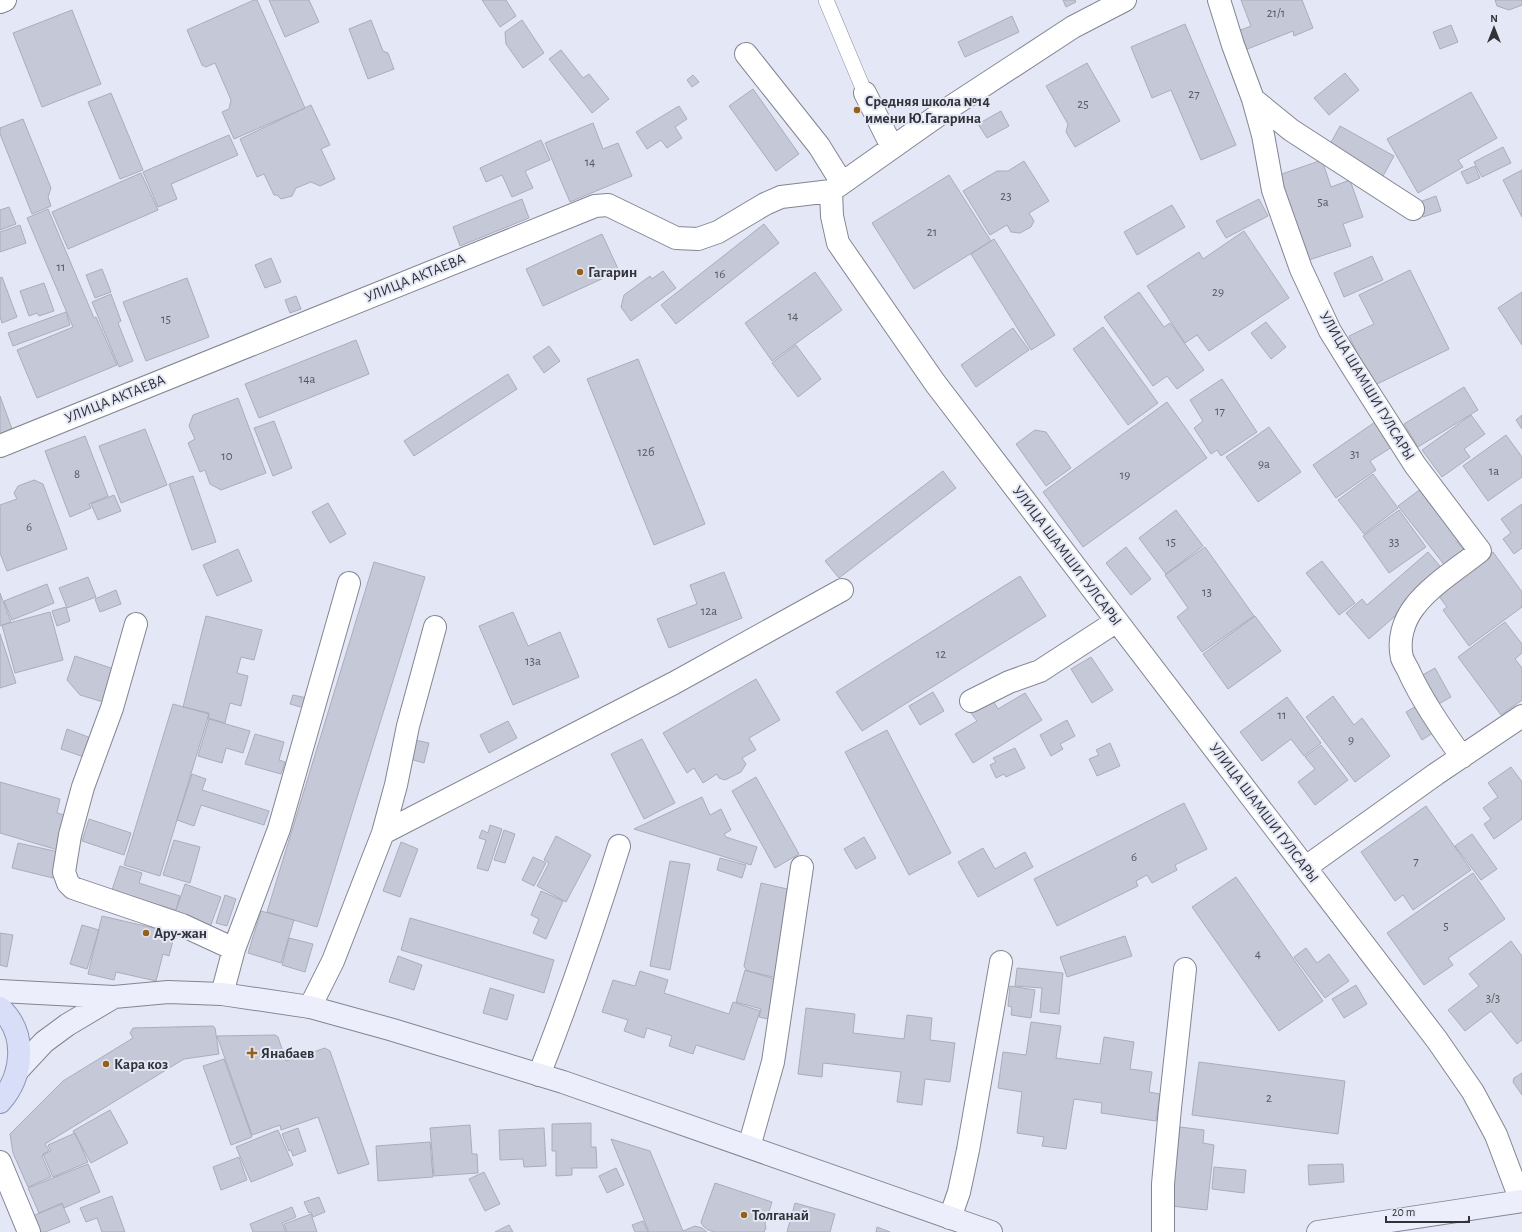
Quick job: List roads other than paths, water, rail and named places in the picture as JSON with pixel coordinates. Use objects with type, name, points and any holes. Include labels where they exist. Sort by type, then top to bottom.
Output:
[{"type":"main road","points":[[0,991],[114,997],[168,992],[222,994],[310,1007],[394,1030],[539,1075],[992,1232]]},
{"type":"main road","points":[[17,1071],[44,1042],[67,1025],[114,997]]},
{"type":"main road","points":[[0,1008],[15,1030],[19,1051],[17,1071],[13,1083],[7,1094],[0,1102]]},
{"type":"main road","points":[[1318,1232],[1522,1201]]},
{"type":"street","points":[[0,2],[5,0]]},
{"type":"street","points":[[746,54],[819,146],[836,187],[940,114],[1072,27],[1124,0]]},
{"type":"street","name":"УЛИЦА ШАМШИ ГУЛСАРЫ","points":[[1219,0],[1233,45],[1253,98],[1263,135],[1273,190],[1301,269],[1330,331],[1415,465],[1480,551],[1435,587],[1415,606],[1404,622],[1401,641],[1402,658],[1416,688],[1462,757]]},
{"type":"street","points":[[865,94],[892,147]]},
{"type":"street","points":[[1253,98],[1291,130],[1413,209]]},
{"type":"street","name":"УЛИЦА ШАМШИ ГУЛСАРЫ","points":[[836,187],[832,216],[838,243],[935,384],[1437,1040],[1473,1092],[1496,1135],[1522,1201]]},
{"type":"street","name":"УЛИЦА АКТАЕВА","points":[[0,446],[595,206],[608,205],[676,238],[698,239],[718,232],[765,204],[781,197],[836,187]]},
{"type":"street","points":[[222,994],[234,949],[278,829],[349,583]]},
{"type":"street","points":[[383,833],[674,683],[842,590]]},
{"type":"street","points":[[971,701],[1009,682],[1040,671],[1117,621]]},
{"type":"street","points":[[136,624],[112,708],[84,787],[70,835],[64,867],[66,878],[74,888],[182,925],[234,949]]},
{"type":"street","points":[[310,1007],[333,961],[383,833],[396,785],[408,726],[435,627]]},
{"type":"street","points":[[1306,867],[1522,716]]},
{"type":"street","points":[[539,1075],[564,1012],[600,908],[619,846]]},
{"type":"street","points":[[749,1147],[773,1062],[802,867]]},
{"type":"street","points":[[950,1218],[959,1192],[968,1150],[1001,962]]},
{"type":"street","points":[[1163,1232],[1164,1177],[1185,969]]},
{"type":"street","points":[[0,1162],[29,1232]]},
{"type":"lane","points":[[826,0],[865,94]]},
{"type":"place","name":"Средняя школа №14 имени Ю.Гагарина","points":[[857,110]]},
{"type":"place","name":"Гагарин","points":[[580,272]]},
{"type":"place","name":"Ару-жан","points":[[146,933]]},
{"type":"place","name":"Янабаев","points":[[252,1053]]},
{"type":"place","name":"Кара коз","points":[[106,1064]]},
{"type":"place","name":"Толганай","points":[[744,1215]]}]
